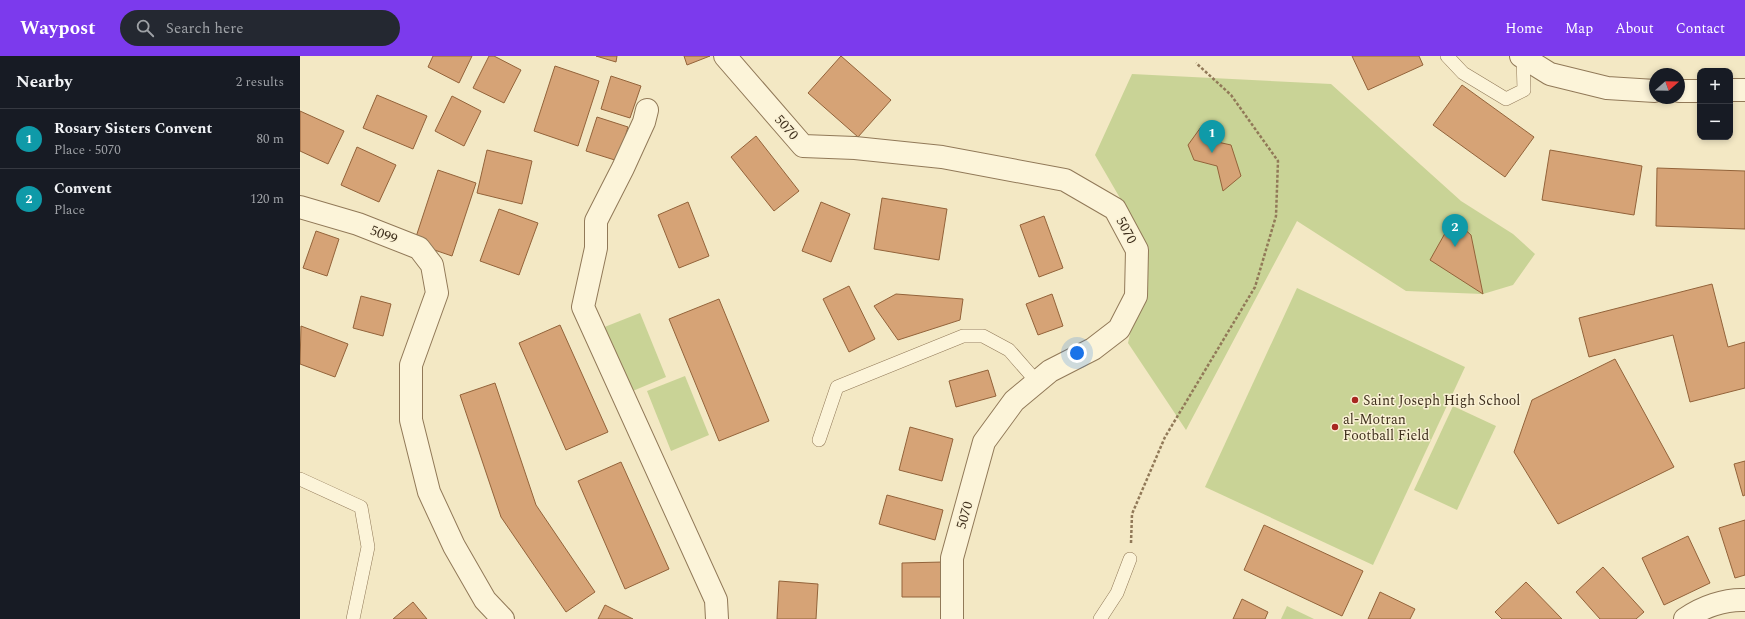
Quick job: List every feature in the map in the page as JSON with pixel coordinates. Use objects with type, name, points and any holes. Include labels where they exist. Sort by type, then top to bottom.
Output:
[{"type":"street","name":"5070","points":[[725,56],[803,146],[854,148],[942,157],[1065,180],[1115,209],[1137,250],[1136,296],[1119,329],[1093,349],[1050,371],[1014,401],[984,442],[952,558],[952,619]]},
{"type":"street","points":[[1522,56],[1550,74],[1607,88],[1649,91]]},
{"type":"street","points":[[1733,90],[1745,90]]},
{"type":"street","points":[[1685,91],[1697,91]]},
{"type":"street","points":[[647,110],[644,122],[623,168],[596,221],[596,248],[583,307],[716,600],[717,619]]},
{"type":"street","name":"5099","points":[[300,207],[358,224],[419,248],[432,265],[437,294],[411,365],[411,420],[432,499],[454,546],[485,600],[504,619]]},
{"type":"street","points":[[1685,619],[1695,612],[1731,600],[1745,600]]},
{"type":"lane","points":[[1447,56],[1463,73],[1506,99],[1524,90],[1522,56]]},
{"type":"lane","points":[[820,440],[837,387],[963,336],[983,336],[1009,350],[1037,382]]},
{"type":"lane","points":[[300,479],[361,506],[368,546],[353,619]]},
{"type":"lane","points":[[1100,619],[1117,593],[1130,559]]},
{"type":"path","points":[[1130,559],[1132,514],[1165,437],[1255,287],[1276,216],[1278,161],[1231,95],[1196,63]]},
{"type":"green space","points":[[1132,74],[1331,84],[1461,201],[1513,234],[1535,254],[1513,285],[1483,294],[1406,291],[1297,221],[1186,430],[1128,343],[1149,248],[1095,155]]},
{"type":"green space","name":"al-Motran Football Field","points":[[1297,288],[1465,367],[1373,565],[1205,487]]},
{"type":"green space","points":[[640,313],[666,377],[628,393],[602,328]]},
{"type":"green space","points":[[685,376],[709,435],[671,451],[647,391]]},
{"type":"green space","points":[[1453,406],[1496,426],[1457,510],[1414,490]]},
{"type":"green space","points":[[1287,606],[1314,619],[1281,619]]},
{"type":"building","points":[[433,56],[472,56],[459,83],[428,67]]},
{"type":"building","points":[[489,56],[494,56],[521,70],[504,103],[473,88]]},
{"type":"building","points":[[596,56],[617,56],[616,62]]},
{"type":"building","points":[[684,56],[710,56],[687,65]]},
{"type":"building","points":[[841,56],[891,100],[858,137],[808,93]]},
{"type":"building","points":[[1352,56],[1419,56],[1423,65],[1368,90]]},
{"type":"building","points":[[555,66],[599,81],[578,146],[534,131]]},
{"type":"building","points":[[611,76],[641,86],[630,118],[601,109]]},
{"type":"building","points":[[1462,85],[1534,137],[1505,177],[1433,125]]},
{"type":"building","points":[[377,95],[427,116],[413,149],[363,128]]},
{"type":"building","points":[[452,96],[481,111],[464,146],[435,131]]},
{"type":"building","points":[[300,111],[344,131],[328,164],[300,151]]},
{"type":"building","points":[[597,117],[628,127],[618,161],[586,151]]},
{"type":"building","points":[[1201,127],[1213,141],[1231,145],[1241,176],[1223,191],[1217,166],[1194,160],[1188,145]]},
{"type":"building","points":[[756,136],[799,191],[774,211],[731,157]]},
{"type":"building","points":[[357,147],[396,165],[379,202],[341,185]]},
{"type":"building","points":[[487,150],[532,161],[522,204],[477,193]]},
{"type":"building","points":[[1550,150],[1642,166],[1634,215],[1542,200]]},
{"type":"building","points":[[1657,168],[1745,171],[1745,229],[1656,226]]},
{"type":"building","points":[[438,170],[476,183],[452,256],[414,243]]},
{"type":"building","points":[[882,198],[947,209],[939,260],[874,249]]},
{"type":"building","points":[[688,202],[709,256],[679,268],[658,215]]},
{"type":"building","points":[[821,202],[850,214],[831,262],[802,251]]},
{"type":"building","points":[[499,209],[538,223],[519,275],[480,261]]},
{"type":"building","points":[[1044,216],[1063,268],[1039,277],[1020,225]]},
{"type":"building","points":[[1453,219],[1471,235],[1483,294],[1430,260]]},
{"type":"building","points":[[316,231],[339,239],[327,276],[303,268]]},
{"type":"building","points":[[1712,284],[1728,347],[1745,342],[1745,388],[1690,402],[1673,335],[1589,357],[1579,318]]},
{"type":"building","points":[[849,286],[875,339],[849,352],[823,299]]},
{"type":"building","points":[[896,294],[963,299],[960,320],[898,340],[874,306]]},
{"type":"building","points":[[1052,294],[1063,326],[1038,335],[1026,304]]},
{"type":"building","points":[[361,296],[391,304],[383,336],[353,328]]},
{"type":"building","points":[[719,299],[769,421],[719,441],[669,319]]},
{"type":"building","points":[[560,325],[608,432],[566,450],[519,343]]},
{"type":"building","points":[[301,326],[348,344],[335,377],[300,364]]},
{"type":"building","points":[[1615,359],[1674,467],[1558,524],[1514,452],[1532,400]]},
{"type":"building","points":[[988,370],[996,396],[956,407],[949,381]]},
{"type":"building","points":[[495,383],[536,505],[595,592],[566,612],[501,517],[460,395]]},
{"type":"building","points":[[910,427],[953,439],[942,481],[899,470]]},
{"type":"building","points":[[1745,461],[1745,495],[1743,496],[1734,464]]},
{"type":"building","points":[[621,462],[669,569],[625,589],[578,481]]},
{"type":"building","points":[[887,495],[943,510],[935,540],[879,524]]},
{"type":"building","points":[[1745,520],[1745,575],[1735,578],[1719,528]]},
{"type":"building","points":[[1264,525],[1363,571],[1342,616],[1244,570]]},
{"type":"building","points":[[1688,536],[1710,583],[1664,605],[1642,558]]},
{"type":"building","points":[[943,562],[943,597],[902,597],[902,563]]},
{"type":"building","points":[[1603,567],[1644,612],[1636,619],[1600,619],[1576,592]]},
{"type":"building","points":[[779,581],[818,584],[816,619],[777,619]]},
{"type":"building","points":[[1526,582],[1562,619],[1502,619],[1495,612]]},
{"type":"building","points":[[1380,592],[1415,609],[1410,619],[1368,619]]},
{"type":"building","points":[[1242,599],[1268,612],[1265,619],[1233,619]]},
{"type":"building","points":[[413,602],[427,619],[393,619]]},
{"type":"building","points":[[605,605],[633,619],[598,619]]},
{"type":"place","name":"Rosary Sisters Convent","points":[[1212,153]]},
{"type":"place","name":"Convent","points":[[1455,247]]},
{"type":"place","name":"Saint Joseph High School","points":[[1355,400]]},
{"type":"place","name":"al-Motran Football Field","points":[[1335,427]]}]
